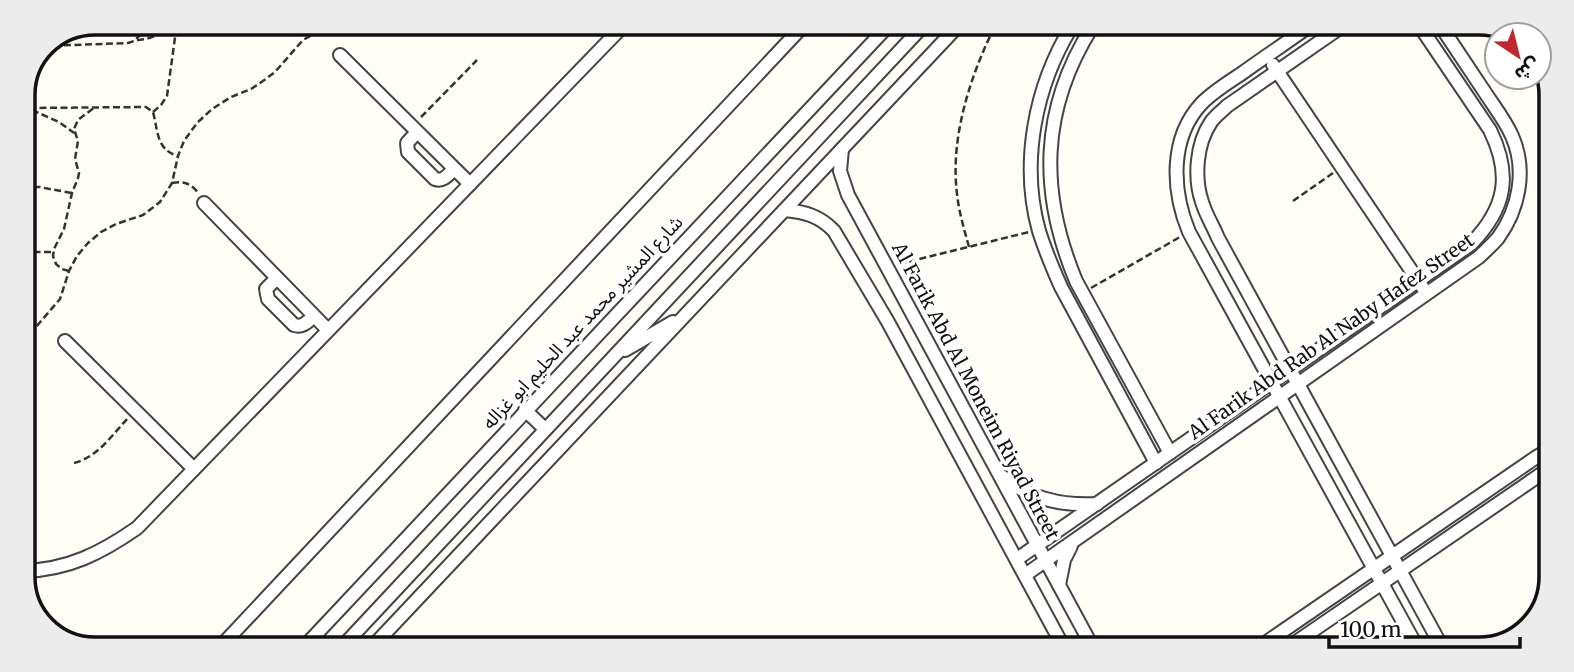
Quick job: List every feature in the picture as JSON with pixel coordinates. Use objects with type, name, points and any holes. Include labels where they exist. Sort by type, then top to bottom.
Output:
[{"type":"street","points":[[230,637],[794,35]]},
{"type":"street","name":"شارع المشير محمد عبد الحليم ابو غزاله","points":[[313,637],[879,35]]},
{"type":"street","points":[[351,637],[914,35]]},
{"type":"street","points":[[382,637],[949,35]]},
{"type":"street","points":[[1067,35],[1054,61],[1035,122],[1031,186],[1039,230],[1060,287],[1156,463]]},
{"type":"street","name":"Al Farik Abd Rab Al Naby Hafez Street","points":[[1087,35],[1070,67],[1053,125],[1050,186],[1059,235],[1082,293],[1170,453]]},
{"type":"street","points":[[1297,35],[1201,104],[1191,119],[1178,152],[1176,188],[1179,205],[1189,232],[1411,637]]},
{"type":"street","points":[[1329,35],[1227,106],[1212,122],[1198,160],[1201,201],[1436,637]]},
{"type":"street","name":"Al Farik Abd Rab Al Naby Hafez Street","points":[[1017,559],[1471,244],[1485,230],[1496,212],[1502,193],[1500,152],[1490,130],[1426,35]]},
{"type":"street","name":"Al Farik Abd Rab Al Naby Hafez Street","points":[[1026,575],[1479,257],[1496,240],[1510,219],[1518,196],[1518,157],[1513,138],[1504,121],[1446,35]]},
{"type":"street","points":[[35,569],[61,566],[88,558],[137,528],[610,36]]},
{"type":"street","points":[[340,55],[470,184]]},
{"type":"street","points":[[1267,56],[1427,294]]},
{"type":"street","points":[[414,129],[406,148],[435,179],[443,179],[454,169]]},
{"type":"street","name":"Al Farik Abd Al Moneim Riyad Street","points":[[842,149],[840,172],[844,188],[1087,637]]},
{"type":"street","points":[[204,204],[328,330]]},
{"type":"street","points":[[785,210],[816,217],[826,222],[834,231],[888,321],[1058,637]]},
{"type":"street","points":[[277,278],[266,289],[268,299],[298,327],[314,316]]},
{"type":"street","points":[[888,321],[909,309]]},
{"type":"street","points":[[613,357],[686,315]]},
{"type":"street","points":[[65,341],[194,469]]},
{"type":"street","points":[[525,410],[545,429]]},
{"type":"street","points":[[1279,637],[1539,456]]},
{"type":"street","points":[[998,473],[1020,489],[1044,499],[1071,504],[1097,504]]},
{"type":"street","points":[[1303,637],[1539,475]]},
{"type":"street","points":[[1059,585],[1064,560],[1074,542]]},
{"type":"path","points":[[969,247],[956,192],[955,164],[958,136],[976,72],[991,35]]},
{"type":"path","points":[[134,41],[139,36]]},
{"type":"path","points":[[62,45],[128,43],[156,36]]},
{"type":"path","points":[[153,112],[167,96],[170,86],[174,36]]},
{"type":"path","points":[[35,328],[60,299],[69,271],[88,243],[108,228],[143,215],[160,202],[172,183],[184,141],[212,108],[263,81],[310,36]]},
{"type":"path","points":[[414,129],[477,60]]},
{"type":"path","points":[[74,133],[78,120],[94,107]]},
{"type":"path","points":[[35,108],[146,107],[153,112],[163,148],[178,156]]},
{"type":"path","points":[[35,111],[60,122],[74,133],[78,141],[75,159],[79,173],[64,229],[53,256],[56,264],[69,271]]},
{"type":"path","points":[[1293,201],[1341,167]]},
{"type":"path","points":[[172,183],[182,181],[192,185],[204,204]]},
{"type":"path","points":[[35,187],[72,193]]},
{"type":"path","points":[[886,267],[1039,230]]},
{"type":"path","points":[[1082,293],[1189,232]]},
{"type":"path","points":[[35,252],[54,252]]},
{"type":"path","points":[[74,463],[94,455],[135,410]]}]
